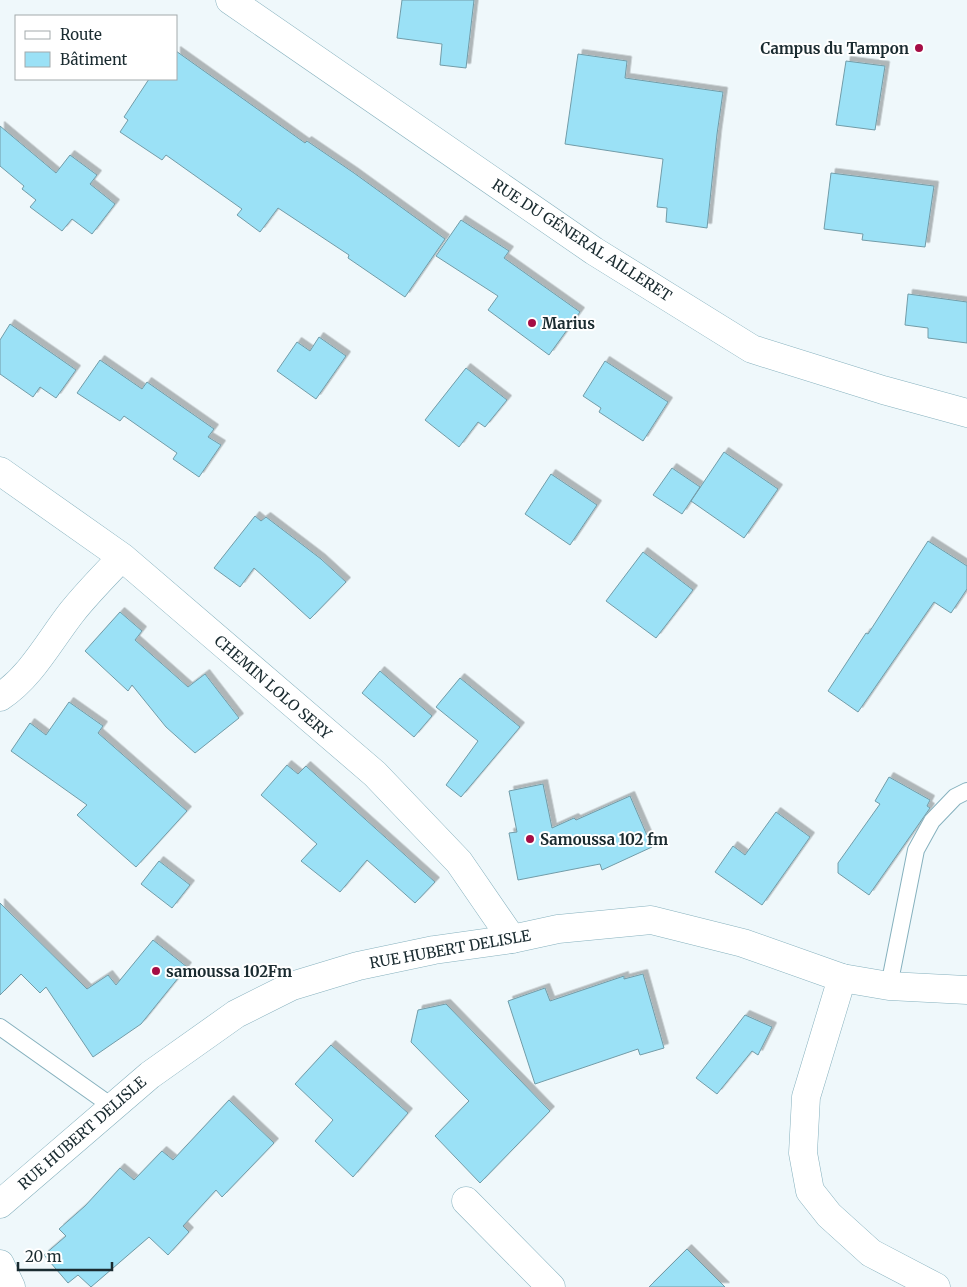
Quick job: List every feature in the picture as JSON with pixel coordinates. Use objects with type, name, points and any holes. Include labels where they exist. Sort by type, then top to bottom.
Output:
[{"type":"street","name":"RUE DU GÉNERAL AILLERET","points":[[230,0],[594,251],[752,349],[883,390],[967,413]]},
{"type":"street","name":"CHEMIN LOLO SERY","points":[[0,471],[122,557],[375,774],[459,862],[512,939]]},
{"type":"street","points":[[0,697],[10,690],[45,650],[73,611],[122,557]]},
{"type":"street","name":"RUE HUBERT DELISLE","points":[[0,1204],[150,1075],[236,1014],[292,986],[358,966],[434,950],[512,939],[558,929],[651,920],[743,943],[842,978],[889,986],[967,990]]},
{"type":"street","points":[[842,978],[806,1097],[803,1153],[810,1191],[829,1215],[871,1253],[936,1287]]},
{"type":"street","points":[[466,1201],[551,1287]]},
{"type":"street","points":[[0,1264],[11,1287]]},
{"type":"lane","points":[[889,986],[916,850],[932,821],[955,797],[967,791]]},
{"type":"lane","points":[[0,1027],[114,1107]]},
{"type":"building","points":[[402,0],[474,0],[466,68],[440,65],[442,44],[397,38]]},
{"type":"building","points":[[178,52],[305,143],[307,141],[354,173],[445,239],[405,297],[348,258],[349,255],[278,208],[260,232],[237,215],[242,209],[166,155],[162,160],[120,132],[128,120],[124,117],[148,80],[178,80]]},
{"type":"building","points":[[578,54],[627,61],[625,78],[723,92],[707,228],[666,222],[667,208],[657,207],[663,159],[565,144]]},
{"type":"building","points":[[846,61],[885,66],[875,130],[836,125]]},
{"type":"building","points":[[0,126],[56,173],[70,155],[97,175],[90,184],[115,204],[92,234],[72,219],[62,231],[30,207],[36,200],[22,189],[24,186],[0,166]]},
{"type":"building","points":[[831,173],[934,186],[925,247],[862,240],[863,234],[824,229]]},
{"type":"building","points":[[461,220],[509,251],[504,258],[580,312],[549,355],[488,310],[498,296],[436,256]]},
{"type":"building","points":[[908,294],[967,302],[967,343],[928,338],[928,328],[905,325]]},
{"type":"building","points":[[10,324],[76,370],[56,398],[40,387],[33,397],[0,374],[0,340]]},
{"type":"building","points":[[319,337],[346,356],[316,399],[277,371],[297,342],[310,351]]},
{"type":"building","points":[[100,360],[142,389],[147,382],[214,429],[208,437],[221,445],[199,477],[173,459],[177,453],[124,416],[120,421],[77,393]]},
{"type":"building","points":[[605,361],[668,402],[643,441],[599,412],[601,408],[583,396]]},
{"type":"building","points":[[466,368],[507,400],[485,427],[478,422],[459,447],[425,420]]},
{"type":"building","points":[[724,452],[778,489],[744,538],[691,501]]},
{"type":"building","points":[[672,468],[700,487],[682,514],[653,495]]},
{"type":"building","points":[[551,474],[597,505],[570,545],[525,514]]},
{"type":"building","points":[[255,516],[261,521],[266,517],[321,559],[346,582],[310,619],[254,568],[240,587],[214,568]]},
{"type":"building","points":[[928,541],[967,566],[967,589],[951,613],[934,602],[858,712],[828,691],[866,633],[868,634]]},
{"type":"building","points":[[643,552],[693,590],[656,638],[606,601]]},
{"type":"building","points":[[120,612],[142,631],[135,640],[188,687],[205,674],[239,718],[195,753],[166,727],[132,685],[128,691],[85,651]]},
{"type":"building","points":[[380,671],[432,716],[414,737],[362,693]]},
{"type":"building","points":[[460,678],[520,727],[461,797],[446,785],[478,741],[436,707]]},
{"type":"building","points":[[69,702],[103,726],[98,733],[187,811],[136,867],[77,815],[87,805],[11,751],[30,723],[46,735]]},
{"type":"building","points":[[287,765],[298,774],[306,766],[435,882],[415,903],[367,860],[340,892],[301,861],[317,844],[261,795]]},
{"type":"building","points":[[889,777],[930,800],[927,806],[930,808],[869,895],[838,873],[838,863],[880,804],[875,801]]},
{"type":"building","points":[[543,784],[552,828],[574,818],[576,820],[630,796],[652,847],[602,870],[600,864],[518,880],[509,833],[517,832],[509,791]]},
{"type":"building","points":[[776,812],[810,837],[762,905],[715,872],[733,846],[745,855]]},
{"type":"building","points":[[159,861],[190,885],[172,908],[141,884]]},
{"type":"building","points":[[0,903],[87,989],[108,975],[116,985],[153,940],[187,967],[141,1024],[93,1057],[46,987],[40,993],[21,974],[0,995]]},
{"type":"building","points":[[643,974],[664,1048],[640,1055],[638,1049],[535,1084],[508,1001],[545,988],[550,1001],[624,976],[624,979]]},
{"type":"building","points":[[446,1004],[550,1111],[480,1183],[435,1136],[469,1101],[411,1042],[418,1010]]},
{"type":"building","points":[[745,1015],[772,1027],[758,1055],[752,1051],[717,1094],[696,1078]]},
{"type":"building","points":[[331,1045],[408,1113],[353,1177],[315,1141],[333,1120],[295,1084]]},
{"type":"building","points":[[229,1100],[274,1143],[222,1197],[216,1190],[183,1226],[189,1232],[168,1255],[149,1237],[91,1287],[78,1275],[68,1283],[44,1255],[66,1236],[59,1229],[85,1206],[120,1168],[134,1180],[162,1151],[173,1160]]},
{"type":"building","points":[[687,1249],[725,1287],[649,1287]]},
{"type":"place","name":"Campus du Tampon","points":[[919,48]]},
{"type":"place","name":"Marius","points":[[532,323]]},
{"type":"place","name":"Samoussa 102 fm","points":[[530,839]]},
{"type":"place","name":"samoussa 102Fm","points":[[156,971]]}]
